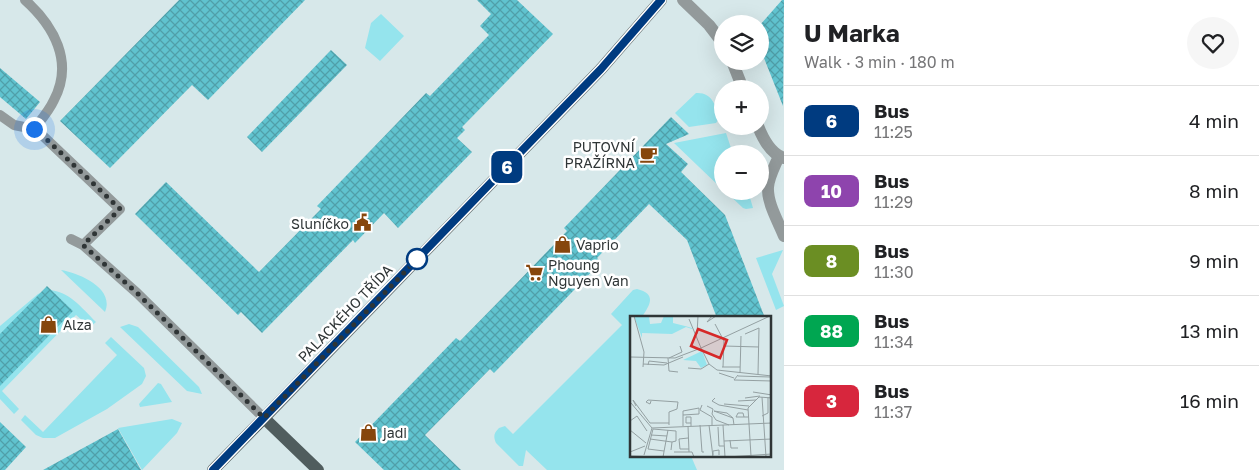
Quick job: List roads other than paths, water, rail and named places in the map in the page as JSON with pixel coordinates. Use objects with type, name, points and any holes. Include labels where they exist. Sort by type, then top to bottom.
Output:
[{"type":"main road","name":"PALACKÉHO TŘÍDA","points":[[213,470],[264,418]]},
{"type":"main road","points":[[264,418],[318,470]]},
{"type":"street","name":"PALACKÉHO TŘÍDA","points":[[264,418],[601,69],[661,0]]},
{"type":"street","points":[[682,0],[714,32]]},
{"type":"street","points":[[763,135],[768,145],[781,157],[771,174],[768,186],[769,198],[784,236]]},
{"type":"lane","points":[[25,0],[51,29],[62,60],[63,71],[56,98],[34,129]]},
{"type":"lane","points":[[0,115],[14,125],[34,129],[40,133],[120,209],[83,245]]},
{"type":"lane","points":[[71,239],[83,245],[137,293],[264,418]]},
{"type":"place","name":"PUTOVNÍ PRAŽÍRNA","points":[[649,154]]},
{"type":"place","name":"Sluníčko","points":[[363,223]]},
{"type":"place","name":"Vaprio","points":[[562,244]]},
{"type":"place","name":"Phoung Nguyen Van","points":[[534,272]]},
{"type":"place","name":"Alza","points":[[49,324]]},
{"type":"place","name":"jadi","points":[[369,432]]}]
